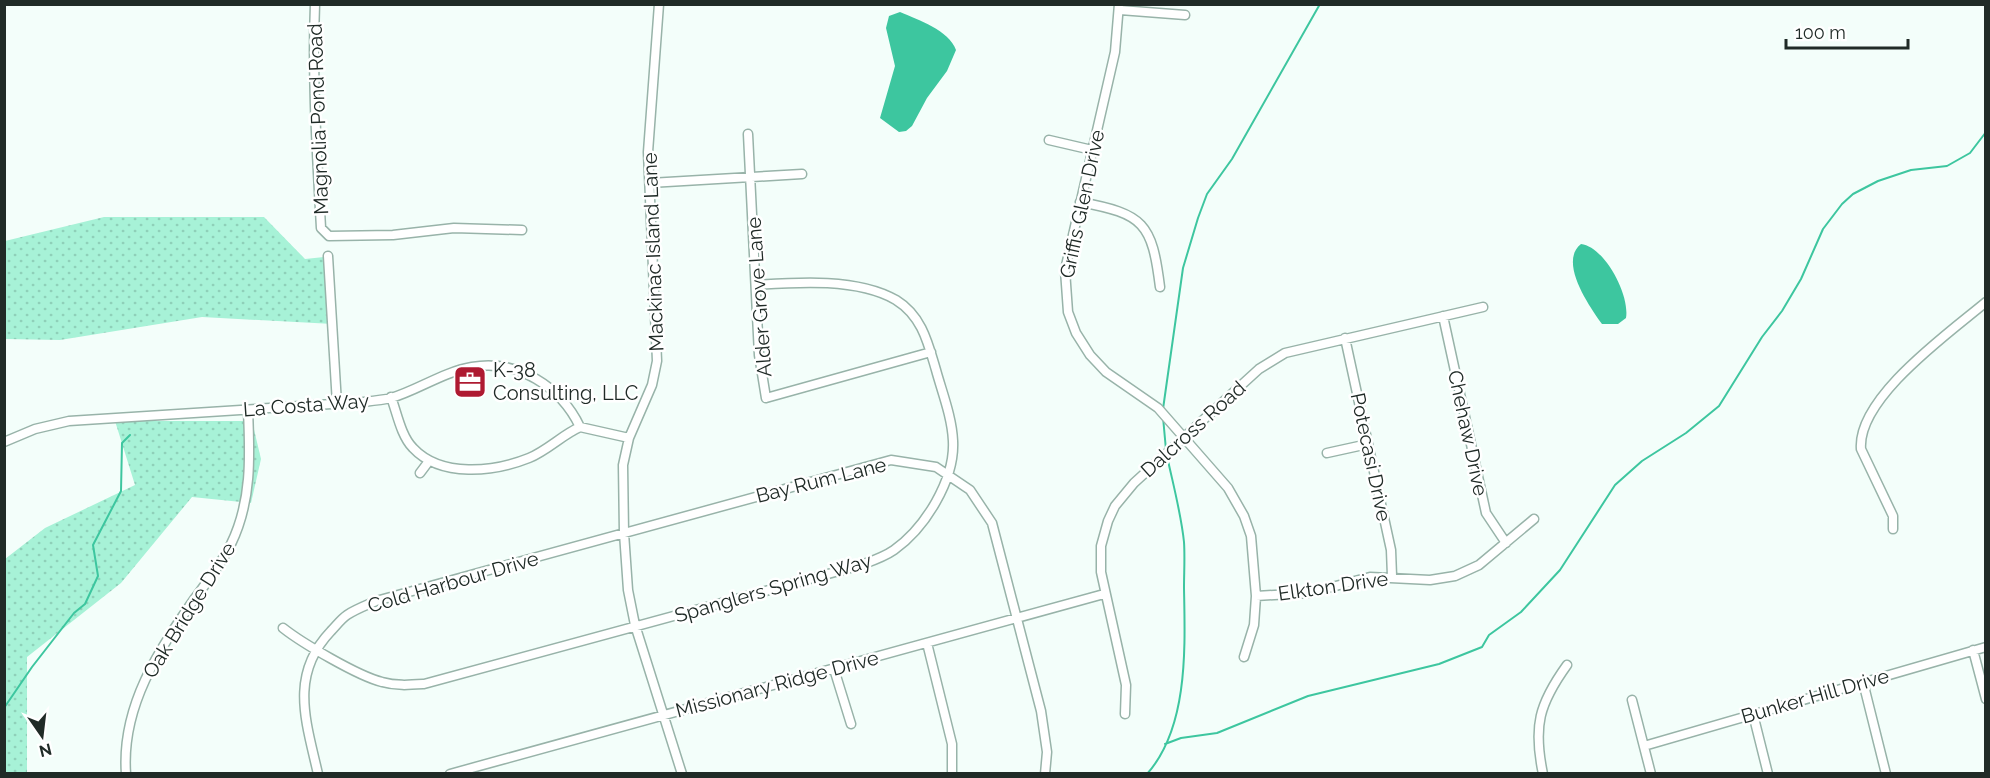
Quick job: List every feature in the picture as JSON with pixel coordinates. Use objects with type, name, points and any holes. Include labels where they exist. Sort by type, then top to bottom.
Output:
[{"type":"street","name":"Magnolia Pond Road","points":[[315,4],[313,54],[316,137],[321,228],[324,234],[329,236],[393,235],[454,228],[522,230]]},
{"type":"street","name":"Mackinac Island Lane","points":[[659,4],[651,89],[650,183],[657,361],[652,384],[628,438],[622,473],[628,590],[635,625],[682,774]]},
{"type":"street","points":[[1119,7],[1185,15]]},
{"type":"street","name":"Griffis Glen Drive","points":[[1119,7],[1118,34],[1065,270],[1065,299],[1071,324],[1083,347],[1097,364],[1158,408],[1227,488],[1244,516],[1251,536],[1256,596],[1254,625],[1244,657]]},
{"type":"street","name":"Alder Grove Lane","points":[[748,134],[759,355],[766,398],[931,352]]},
{"type":"street","points":[[1049,140],[1092,150]]},
{"type":"street","points":[[650,183],[802,174]]},
{"type":"street","points":[[1080,202],[1122,211],[1141,224],[1154,245],[1160,287]]},
{"type":"street","points":[[328,256],[337,404]]},
{"type":"street","name":"Spanglers Spring Way","points":[[283,628],[304,645],[380,682],[399,686],[416,685],[883,557],[902,544],[921,525],[948,475],[953,451],[952,433],[931,352],[918,321],[903,305],[887,296],[813,282],[756,285]]},
{"type":"street","points":[[1893,529],[1893,516],[1861,449],[1860,439],[1865,424],[1889,389],[1937,342],[1986,302]]},
{"type":"street","name":"Dalcross Road","points":[[1125,714],[1126,685],[1104,594],[1101,546],[1115,506],[1134,483],[1259,369],[1284,353],[1483,307]]},
{"type":"street","name":"Chehaw Drive","points":[[1443,316],[1486,513],[1506,543]]},
{"type":"street","name":"Potecasi Drive","points":[[1345,338],[1391,550],[1392,576]]},
{"type":"street","name":"La Costa Way","points":[[4,442],[35,429],[69,421],[337,404],[391,398],[454,372],[494,366],[518,370],[538,380],[557,394],[572,411],[580,427]]},
{"type":"street","points":[[391,398],[411,447],[429,461],[447,468],[469,469],[530,458],[580,427],[628,438]]},
{"type":"street","name":"Oak Bridge Drive","points":[[126,774],[132,718],[151,664],[223,559],[239,523],[250,471],[248,410]]},
{"type":"street","points":[[1327,453],[1368,444]]},
{"type":"street","name":"Bay Rum Lane","points":[[624,533],[891,460],[936,467],[969,490],[992,523],[1041,711],[1047,753],[1045,774]]},
{"type":"street","points":[[420,473],[429,461]]},
{"type":"street","name":"Elkton Drive","points":[[1256,596],[1294,595],[1357,579],[1392,576],[1430,580],[1455,576],[1479,565],[1534,519]]},
{"type":"street","name":"Cold Harbour Drive","points":[[318,774],[308,730],[303,692],[306,674],[316,649],[346,615],[376,601],[624,533]]},
{"type":"street","name":"Missionary Ridge Drive","points":[[450,774],[834,669],[1017,616],[1104,594]]},
{"type":"street","points":[[927,643],[952,744],[952,774]]},
{"type":"street","name":"Bunker Hill Drive","points":[[1644,746],[1986,647]]},
{"type":"street","points":[[1973,650],[1986,699]]},
{"type":"street","points":[[1543,774],[1537,739],[1539,716],[1550,689],[1568,665]]},
{"type":"street","points":[[834,669],[851,724]]},
{"type":"street","points":[[1863,682],[1886,774]]},
{"type":"street","points":[[1632,700],[1651,774]]},
{"type":"street","points":[[1753,714],[1768,774]]},
{"type":"shaded area","points":[[900,12],[940,31],[956,50],[947,71],[927,98],[912,126],[906,131],[899,132],[880,118],[895,66],[886,28],[889,16]]},
{"type":"shaded area","points":[[104,217],[264,217],[305,259],[324,257],[333,324],[202,317],[60,340],[5,339],[5,241]]},
{"type":"shaded area","points":[[1581,244],[1599,254],[1620,285],[1626,318],[1618,324],[1602,324],[1578,284],[1573,262],[1575,252]]},
{"type":"shaded area","points":[[115,421],[252,421],[261,459],[251,503],[192,497],[121,583],[27,657],[27,773],[5,774],[5,559],[45,528],[135,485]]},
{"type":"waterway","points":[[1163,409],[1183,268],[1207,194],[1232,159],[1320,4]]},
{"type":"waterway","points":[[1165,744],[1181,738],[1217,733],[1308,696],[1439,664],[1482,647],[1489,635],[1521,612],[1560,570],[1615,485],[1642,461],[1686,433],[1719,406],[1762,337],[1782,311],[1801,279],[1823,229],[1842,204],[1853,194],[1878,181],[1911,170],[1947,166],[1970,153],[1986,132]]},
{"type":"waterway","points":[[1163,417],[1166,450]]},
{"type":"waterway","points":[[4,708],[74,613],[85,604],[98,576],[93,545],[121,491],[122,443],[130,435]]},
{"type":"waterway","points":[[1147,774],[1161,755],[1171,733],[1182,685],[1184,660],[1184,542],[1167,456]]},
{"type":"place","name":"K-38 Consulting, LLC","points":[[470,382]]}]
